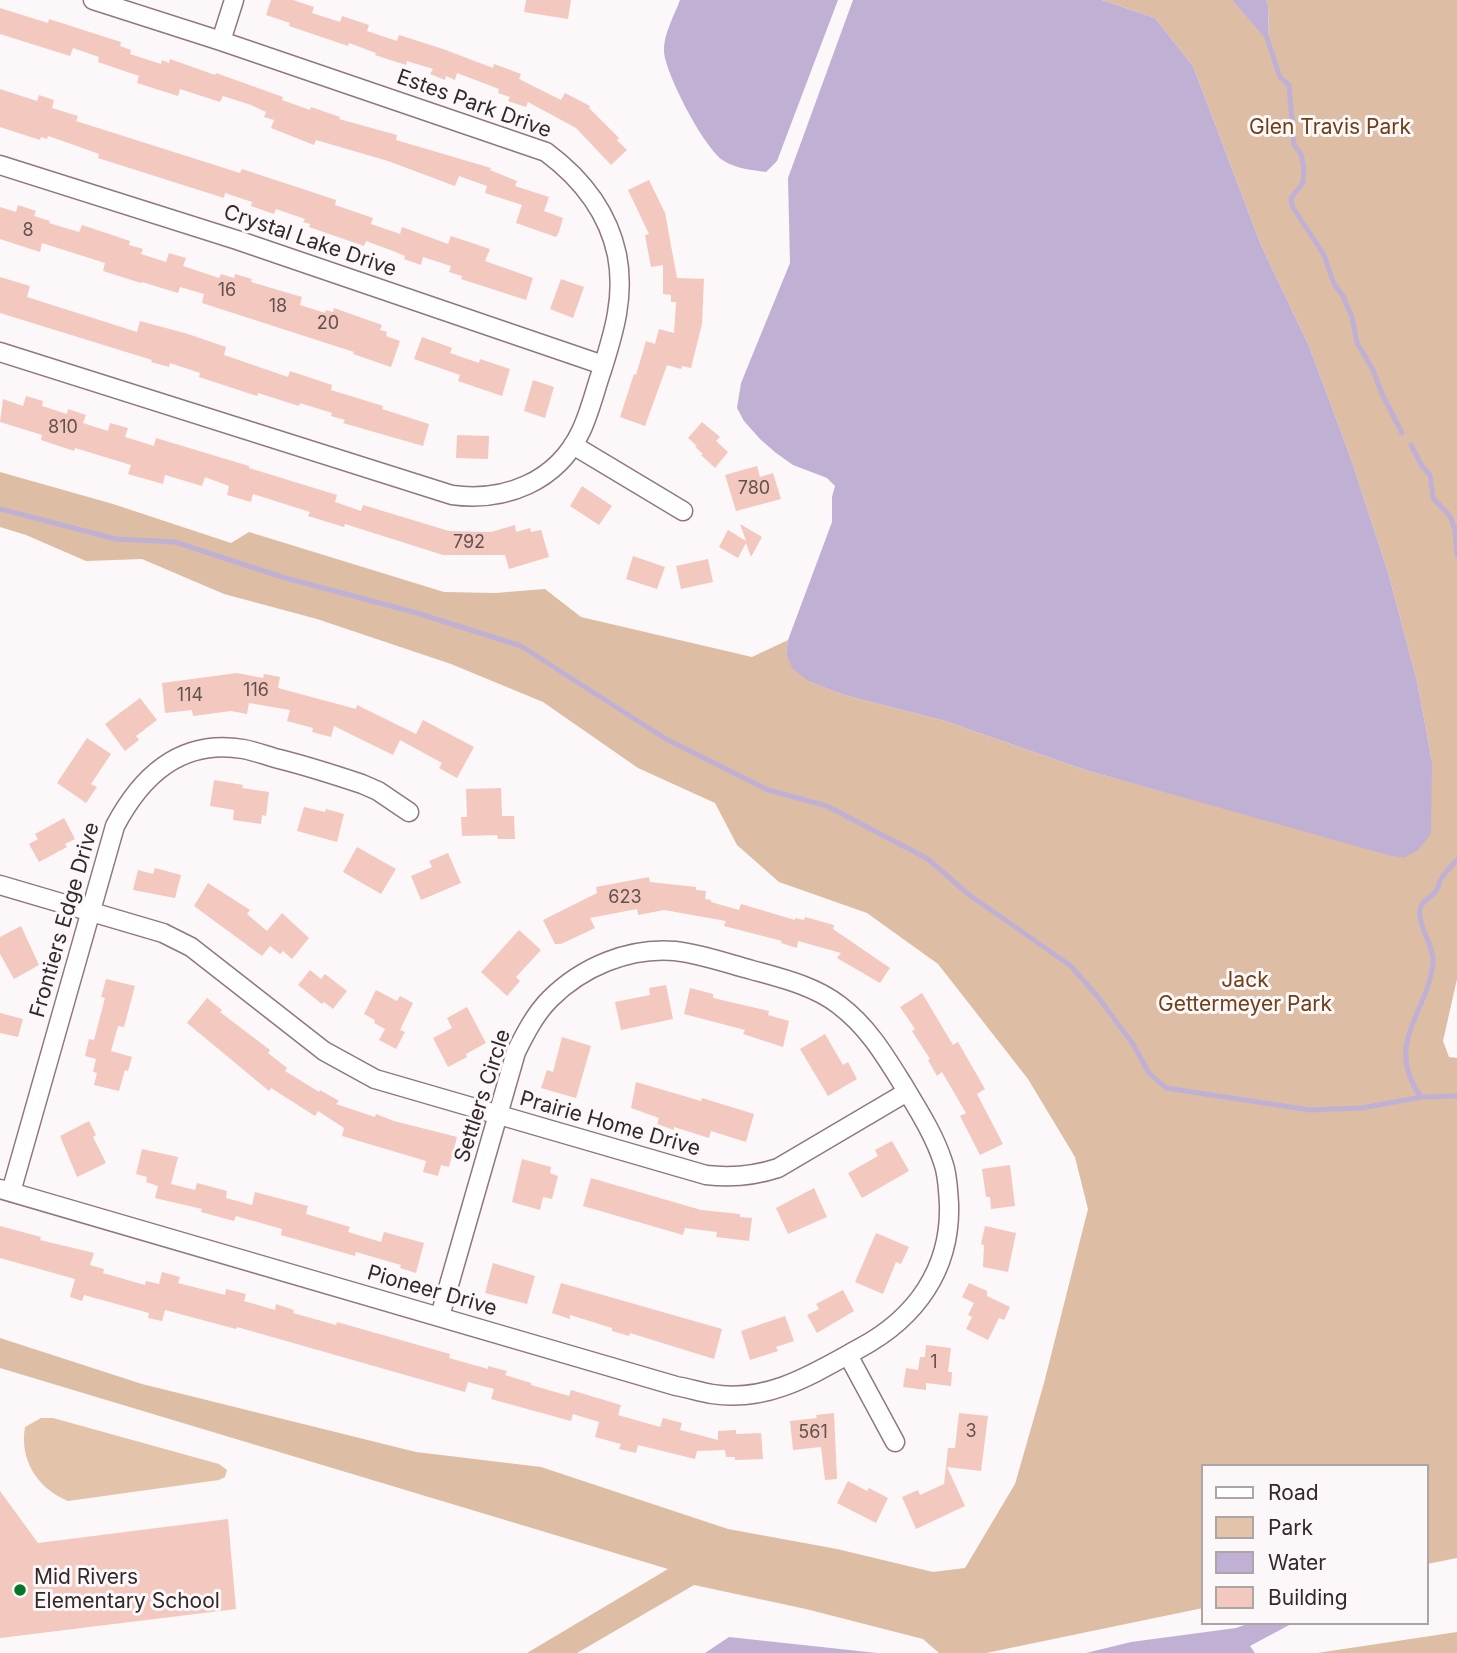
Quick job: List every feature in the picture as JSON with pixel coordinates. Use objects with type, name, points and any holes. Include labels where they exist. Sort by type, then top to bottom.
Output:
[{"type":"street","name":"Estes Park Drive","points":[[0,352],[452,495],[475,498],[498,496],[522,488],[559,461],[573,445],[582,430],[620,305],[621,279],[617,254],[611,233],[598,206],[583,185],[546,152],[93,0]]},
{"type":"street","points":[[221,41],[234,0]]},
{"type":"street","name":"Crystal Lake Drive","points":[[0,165],[237,240],[603,365]]},
{"type":"street","points":[[573,445],[683,511]]},
{"type":"street","name":"Frontiers Edge Drive","points":[[5,1191],[115,826],[143,781],[160,768],[193,751],[219,747],[243,749],[323,771],[378,791],[409,812]]},
{"type":"street","name":"Prairie Home Drive","points":[[0,885],[163,933],[191,947],[324,1051],[376,1079],[688,1171],[731,1178],[758,1175],[778,1168],[907,1092]]},
{"type":"street","name":"Settlers Circle","points":[[440,1317],[516,1052],[529,1025],[549,1000],[571,981],[595,967],[643,952],[673,951],[704,957],[816,990],[837,1003],[863,1025],[932,1136],[944,1164],[949,1220],[943,1252],[933,1280],[918,1303],[898,1323],[848,1355]]},
{"type":"street","name":"Pioneer Drive","points":[[5,1191],[713,1394],[736,1396],[783,1389],[848,1355]]},
{"type":"street","points":[[848,1355],[895,1442]]},
{"type":"green space","points":[[1102,0],[1232,0],[1269,42],[1266,0],[1457,0],[1457,979],[1443,1041],[1449,1057],[1457,1058],[1457,1558],[1429,1564],[1429,1464],[1202,1464],[1202,1608],[986,1653],[939,1653],[923,1639],[806,1609],[694,1585],[577,1653],[527,1653],[668,1569],[0,1368],[0,1338],[142,1384],[416,1452],[541,1467],[728,1529],[837,1549],[933,1572],[965,1568],[1015,1484],[1044,1383],[1088,1209],[1075,1157],[1028,1079],[938,964],[867,913],[779,882],[737,845],[715,803],[638,768],[543,702],[451,664],[317,619],[224,594],[142,559],[86,561],[26,535],[0,527],[0,472],[113,504],[231,543],[249,532],[444,592],[495,593],[545,589],[581,617],[752,657],[788,640],[786,654],[810,682],[844,695],[945,721],[1085,770],[1404,858],[1432,761],[1417,681],[1388,572],[1350,456],[1309,346],[1261,245],[1193,66],[1155,18]]},
{"type":"green space","points":[[41,1418],[53,1418],[219,1464],[227,1470],[225,1477],[68,1501],[48,1489],[28,1462],[25,1427]]},
{"type":"green space","points":[[1457,1632],[1457,1653],[1317,1653]]},
{"type":"water","points":[[680,0],[838,0],[777,161],[766,172],[734,166],[716,154],[697,128],[679,94],[666,63],[664,46]]},
{"type":"water","points":[[853,0],[1102,0],[1155,18],[1193,66],[1261,245],[1309,346],[1350,456],[1388,572],[1417,681],[1432,761],[1431,834],[1418,850],[1404,858],[1388,855],[1085,770],[945,721],[844,695],[810,682],[793,669],[786,654],[788,640],[832,522],[835,486],[827,478],[793,465],[776,453],[744,421],[737,408],[741,383],[790,263],[788,178]]},
{"type":"water","points":[[1232,0],[1266,0],[1269,43]]},
{"type":"water","points":[[1244,1625],[1289,1625],[1250,1646],[1255,1653],[1086,1653],[1131,1642]]},
{"type":"water","points":[[729,1637],[877,1653],[705,1653]]},
{"type":"building","points":[[271,0],[293,0],[314,7],[312,13],[340,22],[342,16],[369,25],[367,31],[397,41],[399,35],[493,68],[494,64],[521,74],[519,79],[561,100],[565,93],[590,106],[627,150],[611,165],[576,128],[528,102],[526,107],[508,101],[510,97],[498,93],[499,89],[457,73],[455,80],[446,76],[445,80],[430,74],[433,69],[407,61],[406,65],[349,43],[348,46],[289,26],[290,23],[266,15]]},
{"type":"building","points":[[526,0],[571,0],[568,19],[524,12]]},
{"type":"building","points":[[0,8],[48,23],[49,19],[121,42],[120,46],[131,50],[130,54],[161,64],[162,60],[169,63],[170,59],[215,75],[216,73],[283,97],[282,100],[310,110],[311,107],[340,117],[339,119],[397,135],[396,140],[491,168],[490,170],[517,181],[515,186],[549,197],[544,211],[563,218],[559,232],[556,237],[516,223],[522,205],[485,193],[487,186],[459,176],[455,186],[388,161],[316,140],[314,145],[271,128],[274,120],[264,117],[266,112],[251,105],[223,96],[220,102],[180,89],[178,96],[137,83],[139,76],[98,62],[99,57],[73,48],[70,56],[0,34]]},
{"type":"building","points":[[0,89],[37,101],[39,95],[54,100],[52,108],[78,116],[76,121],[240,173],[242,169],[336,200],[335,205],[373,218],[371,224],[400,234],[402,227],[448,244],[451,236],[490,249],[485,261],[533,278],[526,300],[461,279],[462,276],[449,272],[451,266],[423,257],[421,265],[366,241],[364,246],[309,227],[310,224],[303,222],[305,219],[276,209],[274,214],[251,206],[252,202],[225,193],[224,198],[98,158],[99,154],[48,136],[47,139],[41,137],[40,140],[0,127]]},
{"type":"building","points":[[649,180],[665,213],[677,278],[704,279],[702,324],[691,368],[682,366],[681,369],[667,365],[645,426],[620,417],[646,341],[655,344],[659,329],[674,333],[676,302],[671,302],[671,295],[663,294],[663,265],[651,267],[645,235],[649,234],[628,190]]},
{"type":"building","points":[[18,205],[36,211],[34,216],[50,221],[49,223],[79,232],[82,225],[130,241],[129,245],[143,249],[141,254],[166,262],[169,253],[186,258],[183,266],[219,278],[221,274],[234,278],[235,274],[252,279],[251,282],[302,297],[300,305],[325,313],[326,310],[333,312],[334,308],[382,325],[380,330],[387,332],[386,336],[400,341],[391,367],[353,354],[354,352],[202,303],[204,294],[180,287],[178,293],[141,283],[103,271],[105,263],[42,243],[40,252],[0,239],[0,207],[16,212]]},
{"type":"building","points":[[0,277],[30,286],[27,297],[137,332],[140,321],[188,334],[226,347],[224,355],[288,377],[290,371],[332,385],[331,390],[429,424],[423,446],[343,423],[345,420],[331,416],[332,413],[258,393],[257,396],[199,377],[200,373],[170,363],[169,367],[151,362],[152,360],[0,313]]},
{"type":"building","points":[[561,279],[584,287],[573,318],[550,309]]},
{"type":"building","points":[[422,337],[452,348],[450,353],[479,363],[480,359],[510,369],[502,396],[458,381],[460,375],[414,359]]},
{"type":"building","points":[[533,380],[554,387],[545,418],[524,411]]},
{"type":"building","points":[[26,396],[43,401],[42,406],[67,414],[68,409],[86,415],[83,423],[108,431],[110,423],[128,428],[125,437],[154,446],[156,438],[337,495],[335,502],[361,511],[363,505],[449,531],[491,532],[515,525],[516,532],[530,528],[531,532],[541,530],[549,557],[509,569],[505,555],[443,555],[345,524],[344,527],[308,516],[310,512],[253,494],[251,502],[227,495],[229,486],[205,477],[202,486],[165,475],[163,484],[128,474],[131,465],[75,448],[74,451],[41,440],[42,435],[0,422],[3,399],[23,406]]},
{"type":"building","points":[[702,422],[720,437],[716,441],[728,452],[715,468],[688,438]]},
{"type":"building","points":[[457,435],[489,436],[488,459],[456,458]]},
{"type":"building","points":[[757,466],[760,477],[773,473],[781,499],[736,511],[725,475]]},
{"type":"building","points":[[582,486],[612,506],[599,525],[570,506]]},
{"type":"building","points":[[740,524],[762,537],[751,557],[746,543],[738,558],[719,547],[728,530],[746,541]]},
{"type":"building","points":[[633,556],[665,567],[657,589],[626,579]]},
{"type":"building","points":[[708,559],[713,582],[681,589],[676,566]]},
{"type":"building","points":[[237,673],[263,678],[264,674],[280,677],[278,688],[356,709],[357,705],[416,734],[423,720],[474,747],[457,778],[439,768],[442,763],[400,740],[393,755],[334,726],[331,737],[312,732],[313,728],[287,721],[290,710],[249,703],[247,714],[231,711],[193,716],[192,710],[165,713],[162,683]]},
{"type":"building","points":[[140,698],[157,720],[136,736],[139,740],[125,751],[105,724]]},
{"type":"building","points":[[87,738],[111,754],[91,784],[97,787],[86,803],[57,783]]},
{"type":"building","points":[[214,780],[269,792],[266,816],[262,815],[261,824],[233,820],[234,810],[210,806]]},
{"type":"building","points":[[501,788],[502,816],[514,816],[515,839],[498,839],[497,835],[462,836],[461,817],[467,817],[466,789]]},
{"type":"building","points":[[304,807],[344,814],[337,842],[297,831]]},
{"type":"building","points":[[64,818],[75,839],[65,844],[67,847],[39,862],[29,844],[38,839],[35,834]]},
{"type":"building","points":[[357,847],[396,869],[381,894],[343,872]]},
{"type":"building","points":[[448,853],[461,883],[421,900],[411,876],[432,867],[429,861]]},
{"type":"building","points":[[155,868],[181,875],[175,898],[133,890],[138,870],[153,874]]},
{"type":"building","points":[[649,877],[650,882],[696,887],[696,890],[706,891],[705,899],[739,910],[741,904],[795,920],[804,920],[805,917],[834,925],[833,929],[890,968],[880,983],[837,958],[841,953],[798,941],[797,948],[781,943],[782,941],[724,926],[726,921],[664,910],[638,915],[637,909],[590,918],[595,928],[561,944],[555,944],[543,920],[597,893],[596,887]]},
{"type":"building","points":[[208,883],[250,910],[247,914],[267,931],[282,913],[309,938],[292,959],[283,951],[280,954],[270,946],[262,956],[194,906]]},
{"type":"building","points":[[21,926],[39,965],[14,979],[0,954],[0,937]]},
{"type":"building","points":[[519,930],[541,950],[516,977],[520,981],[507,996],[481,972]]},
{"type":"building","points":[[310,970],[321,979],[325,974],[347,991],[333,1009],[298,985]]},
{"type":"building","points":[[106,979],[135,986],[124,1027],[118,1026],[111,1051],[132,1057],[119,1091],[94,1085],[96,1059],[85,1056],[89,1039],[94,1040],[105,998],[101,997]]},
{"type":"building","points":[[666,985],[673,1019],[621,1030],[615,1002],[650,995],[649,988]]},
{"type":"building","points":[[690,988],[713,994],[713,998],[769,1011],[768,1015],[789,1021],[783,1047],[743,1034],[745,1030],[684,1014]]},
{"type":"building","points":[[376,990],[397,1001],[400,996],[413,1003],[400,1030],[405,1032],[396,1049],[379,1040],[385,1029],[364,1014]]},
{"type":"building","points":[[922,993],[953,1045],[958,1042],[985,1089],[977,1094],[1003,1144],[980,1155],[960,1116],[966,1113],[942,1072],[937,1076],[928,1060],[930,1059],[912,1031],[915,1029],[900,1007]]},
{"type":"building","points":[[207,998],[222,1010],[220,1012],[270,1050],[268,1053],[287,1068],[285,1071],[339,1101],[336,1104],[375,1117],[376,1114],[457,1137],[449,1167],[441,1165],[438,1176],[423,1172],[426,1161],[342,1136],[344,1128],[318,1111],[315,1116],[271,1088],[269,1091],[187,1023]]},
{"type":"building","points":[[467,1007],[486,1043],[448,1067],[433,1038],[452,1028],[447,1018]]},
{"type":"building","points":[[0,1013],[23,1019],[18,1037],[0,1033]]},
{"type":"building","points":[[825,1034],[843,1065],[848,1062],[857,1079],[828,1096],[800,1049]]},
{"type":"building","points":[[562,1037],[591,1046],[576,1098],[541,1088],[547,1070],[553,1072]]},
{"type":"building","points":[[636,1082],[754,1114],[746,1142],[711,1131],[709,1138],[657,1124],[659,1118],[631,1108]]},
{"type":"building","points":[[89,1121],[96,1135],[93,1137],[106,1163],[77,1177],[60,1136]]},
{"type":"building","points":[[892,1141],[909,1171],[862,1198],[848,1173],[878,1156],[875,1150]]},
{"type":"building","points":[[142,1149],[178,1157],[171,1184],[195,1190],[197,1183],[227,1191],[226,1198],[252,1205],[255,1192],[308,1206],[306,1214],[350,1227],[348,1232],[381,1242],[384,1232],[424,1243],[416,1273],[400,1268],[401,1265],[356,1252],[355,1256],[281,1235],[282,1229],[236,1216],[234,1221],[201,1212],[202,1209],[155,1198],[158,1186],[146,1182],[147,1177],[136,1174]]},
{"type":"building","points":[[522,1159],[551,1167],[550,1173],[558,1176],[552,1199],[543,1197],[540,1210],[512,1202]]},
{"type":"building","points":[[1010,1165],[1015,1206],[991,1209],[990,1197],[986,1197],[982,1169]]},
{"type":"building","points":[[591,1178],[701,1210],[752,1218],[749,1241],[716,1237],[717,1232],[685,1228],[683,1235],[583,1206]]},
{"type":"building","points":[[814,1188],[827,1217],[788,1234],[776,1208]]},
{"type":"building","points":[[0,1226],[41,1237],[40,1240],[94,1253],[90,1265],[104,1269],[103,1273],[145,1285],[146,1281],[159,1284],[162,1272],[180,1277],[178,1283],[225,1295],[226,1289],[246,1294],[244,1301],[275,1310],[276,1304],[294,1310],[293,1313],[336,1325],[337,1322],[450,1354],[449,1358],[488,1369],[488,1366],[507,1371],[505,1375],[531,1385],[569,1396],[571,1390],[621,1405],[618,1415],[660,1427],[663,1418],[682,1423],[680,1430],[718,1440],[718,1431],[736,1430],[736,1434],[761,1433],[763,1459],[735,1460],[735,1457],[726,1457],[725,1450],[697,1451],[695,1459],[638,1445],[636,1453],[619,1449],[621,1444],[595,1437],[599,1422],[573,1414],[571,1421],[491,1399],[494,1389],[468,1382],[465,1392],[237,1327],[236,1329],[165,1310],[162,1321],[148,1318],[149,1313],[84,1295],[82,1301],[70,1297],[75,1279],[0,1258]]},
{"type":"building","points":[[985,1226],[1016,1233],[1008,1272],[983,1267],[984,1245],[981,1244]]},
{"type":"building","points":[[876,1233],[909,1247],[901,1264],[896,1262],[883,1294],[855,1282]]},
{"type":"building","points":[[493,1263],[535,1276],[527,1304],[485,1293]]},
{"type":"building","points":[[561,1283],[722,1329],[714,1359],[630,1333],[629,1336],[612,1331],[612,1328],[570,1315],[570,1319],[552,1313]]},
{"type":"building","points":[[969,1283],[987,1291],[987,1296],[1010,1307],[1004,1320],[999,1318],[988,1340],[966,1329],[972,1317],[968,1315],[974,1303],[962,1297]]},
{"type":"building","points":[[843,1290],[854,1311],[817,1333],[807,1315],[819,1309],[816,1304]]},
{"type":"building","points":[[785,1316],[794,1341],[776,1347],[778,1351],[750,1360],[741,1331]]},
{"type":"building","points":[[926,1345],[951,1348],[948,1372],[952,1372],[951,1386],[926,1383],[926,1390],[903,1387],[906,1368],[918,1370],[920,1357],[925,1357]]},
{"type":"building","points":[[834,1413],[837,1479],[825,1480],[821,1447],[793,1450],[790,1421]]},
{"type":"building","points":[[959,1413],[988,1416],[981,1471],[947,1467],[965,1506],[916,1529],[902,1497],[918,1490],[920,1495],[944,1484],[948,1448],[955,1448]]},
{"type":"building","points":[[848,1481],[888,1498],[876,1523],[837,1503]]},
{"type":"building","points":[[0,1491],[38,1543],[228,1519],[236,1609],[0,1638]]},
{"type":"waterway","points":[[1267,38],[1280,77],[1289,85],[1294,145],[1301,154],[1304,168],[1303,183],[1291,198],[1292,206],[1324,255],[1334,284],[1343,296],[1352,317],[1357,343],[1373,370],[1402,433]]},
{"type":"waterway","points":[[1411,445],[1430,475],[1433,498],[1450,516],[1455,529],[1457,555]]},
{"type":"waterway","points":[[0,509],[116,539],[175,542],[282,577],[417,613],[521,646],[666,739],[768,790],[827,806],[928,859],[968,894],[1071,966],[1133,1044],[1149,1073],[1166,1088],[1310,1110],[1362,1108],[1421,1097],[1457,1096]]},
{"type":"waterway","points":[[1421,1097],[1410,1078],[1406,1061],[1410,1029],[1429,982],[1433,964],[1420,912],[1422,904],[1438,888],[1443,875],[1457,860]]},
{"type":"place","name":"Mid Rivers Elementary School","points":[[20,1590]]},
{"type":"park label","name":"Glen Travis Park","points":[[1330,128]]},
{"type":"park label","name":"Jack Gettermeyer Park","points":[[1245,993]]}]
